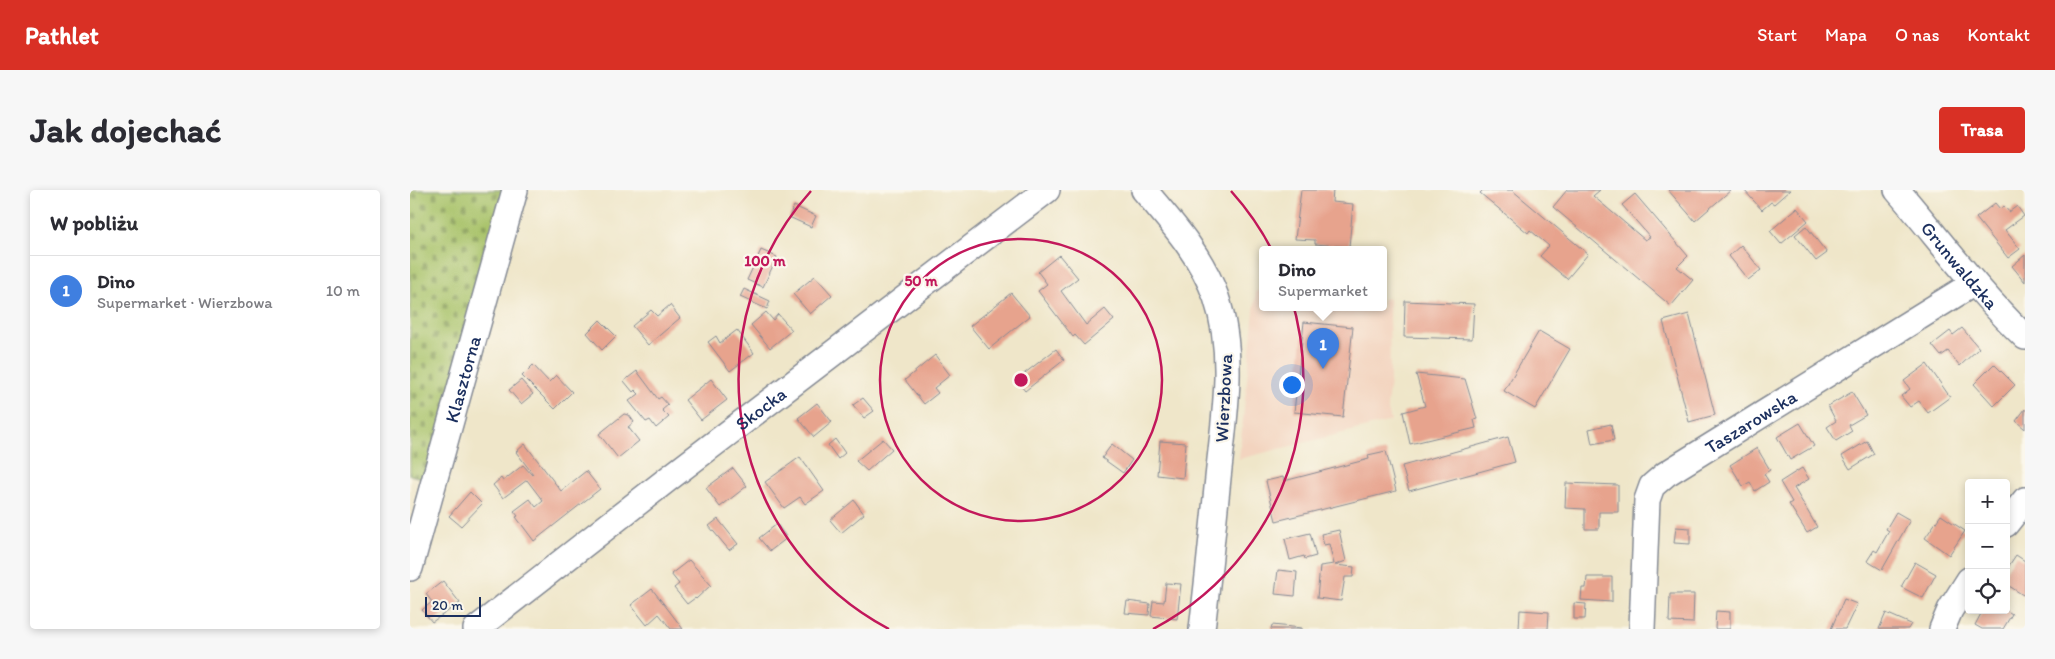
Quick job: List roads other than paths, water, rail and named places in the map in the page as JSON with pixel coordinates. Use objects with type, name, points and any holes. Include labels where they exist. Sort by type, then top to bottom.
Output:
[{"type":"street","name":"Klasztorna","points":[[410,568],[515,190]]},
{"type":"street","name":"Skocka","points":[[476,629],[668,479],[1047,190]]},
{"type":"street","name":"Wierzbowa","points":[[1144,190],[1182,236],[1204,269],[1215,296],[1226,344],[1227,388],[1202,629]]},
{"type":"street","name":"Grunwaldzka","points":[[1897,190],[2005,318],[2025,337]]},
{"type":"street","name":"Taszarowska","points":[[1642,629],[1647,500],[1652,486],[1666,474],[1974,282]]},
{"type":"street","points":[[2010,519],[2025,500]]},
{"type":"street","points":[[1942,629],[1950,610],[1965,586]]},
{"type":"place","name":"Dino","points":[[1323,369]]}]
